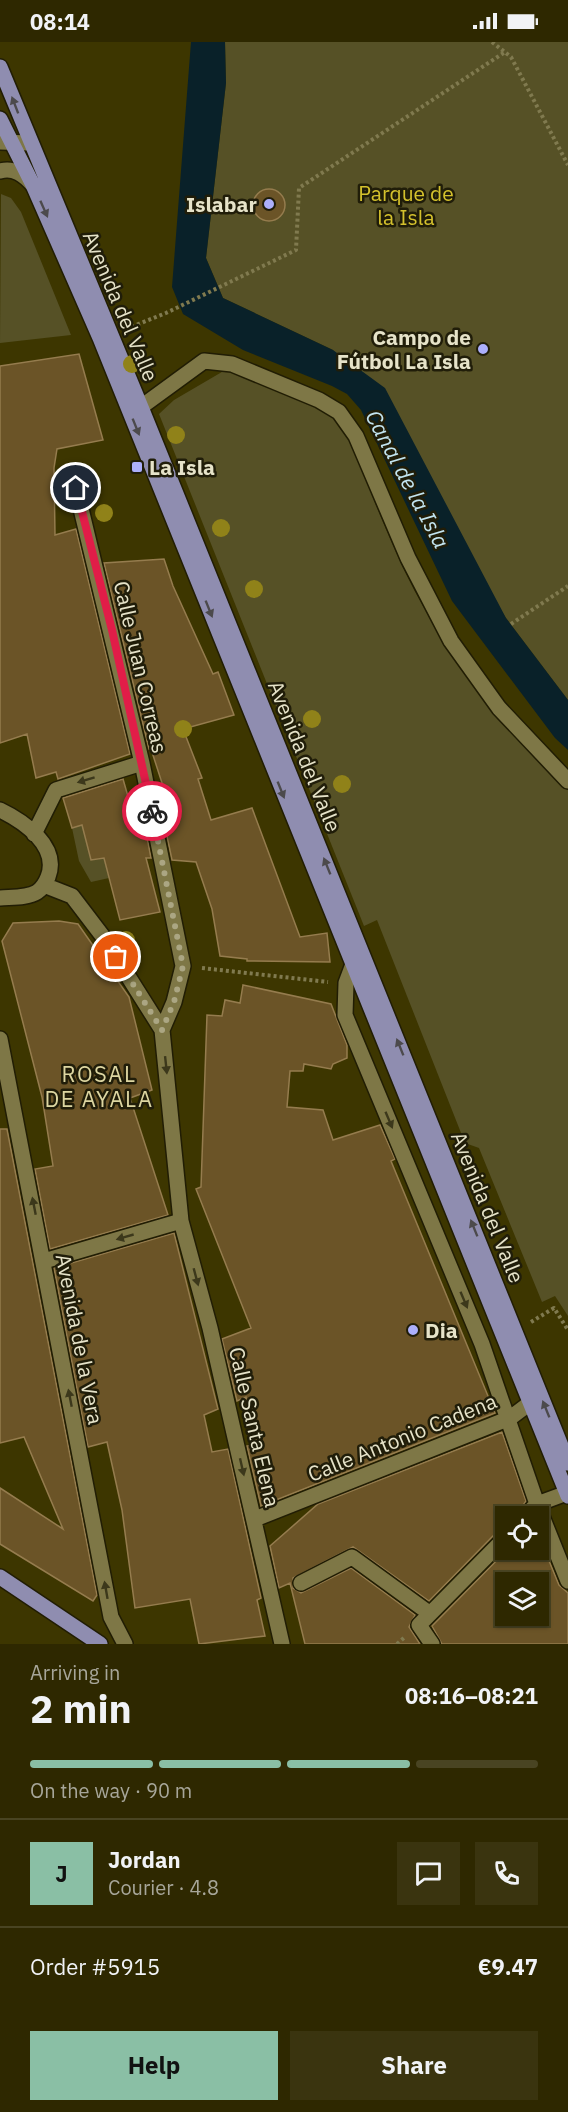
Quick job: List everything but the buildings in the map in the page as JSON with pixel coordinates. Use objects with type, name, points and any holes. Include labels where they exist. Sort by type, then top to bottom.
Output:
[{"type":"main road","name":"Avenida del Valle","points":[[0,67],[141,407],[568,1463]]},
{"type":"main road","name":"Avenida del Valle","points":[[0,119],[6,142],[20,157],[100,338],[567,1495]]},
{"type":"main road","points":[[0,1577],[100,1644]]},
{"type":"street","points":[[6,142],[30,143]]},
{"type":"street","points":[[4,170],[20,157],[30,143]]},
{"type":"street","points":[[4,170],[22,174],[33,185]]},
{"type":"street","points":[[141,407],[204,361],[232,364],[319,400],[339,412],[356,436],[408,558],[451,641],[499,708],[568,781]]},
{"type":"street","name":"Calle Juan Correas","points":[[76,488],[142,763],[183,966],[174,1002],[162,1030]]},
{"type":"street","points":[[34,834],[56,790],[142,763]]},
{"type":"street","points":[[0,810],[28,826],[50,858],[49,873],[44,885],[37,892],[0,898]]},
{"type":"street","points":[[44,885],[72,896],[105,938],[162,1030]]},
{"type":"street","points":[[352,967],[346,984],[345,1015],[482,1344],[510,1418],[537,1504],[568,1581]]},
{"type":"street","name":"Calle Santa Elena","points":[[162,1030],[181,1221],[210,1328],[282,1644]]},
{"type":"street","name":"Avenida de la Vera","points":[[0,1039],[111,1617],[125,1644]]},
{"type":"street","points":[[44,1261],[181,1221]]},
{"type":"street","name":"Calle Antonio Cadena","points":[[255,1519],[510,1418],[530,1404]]},
{"type":"street","points":[[537,1504],[567,1495]]},
{"type":"street","points":[[424,1619],[495,1548]]},
{"type":"street","points":[[302,1583],[352,1557],[424,1619],[432,1644]]},
{"type":"path","points":[[492,42],[511,57],[568,165]]},
{"type":"path","points":[[111,335],[225,286],[296,250],[299,188],[505,52]]},
{"type":"path","points":[[511,624],[568,586]]},
{"type":"path","points":[[183,966],[346,984]]},
{"type":"green space","name":"Parque de la Isla","points":[[225,42],[568,42],[568,700],[506,618],[333,350],[223,298],[206,258],[226,83]]},
{"type":"green space","points":[[1,194],[11,198],[21,212],[71,335],[0,343]]},
{"type":"green space","points":[[227,369],[306,399],[334,417],[345,429],[403,568],[437,629],[497,713],[568,789],[568,1316],[555,1296],[542,1302],[479,1148],[465,1143],[377,920],[364,926],[159,414],[174,400]]},
{"type":"green space","points":[[132,810],[139,828],[86,839],[91,860],[104,858],[109,878],[91,882],[79,861],[72,828]]},
{"type":"water","name":"Canal de la Isla","points":[[191,42],[225,42],[226,83],[206,258],[223,298],[333,350],[385,388],[506,618],[568,700],[568,750],[555,738],[452,601],[361,410],[347,394],[243,350],[183,314],[172,287]]},
{"type":"way so far","points":[[116,957],[162,1030],[174,1002],[183,966],[152,811]]},
{"type":"place","name":"Islabar","points":[[269,204]]},
{"type":"place","name":"Campo de Fútbol La Isla","points":[[483,349]]},
{"type":"place","name":"La Isla","points":[[137,467]]},
{"type":"place","name":"Dia","points":[[413,1330]]},
{"type":"district","name":"ROSAL DE AYALA","points":[[99,1086]]},
{"type":"route","points":[[76,488],[112,630],[152,811]]}]
